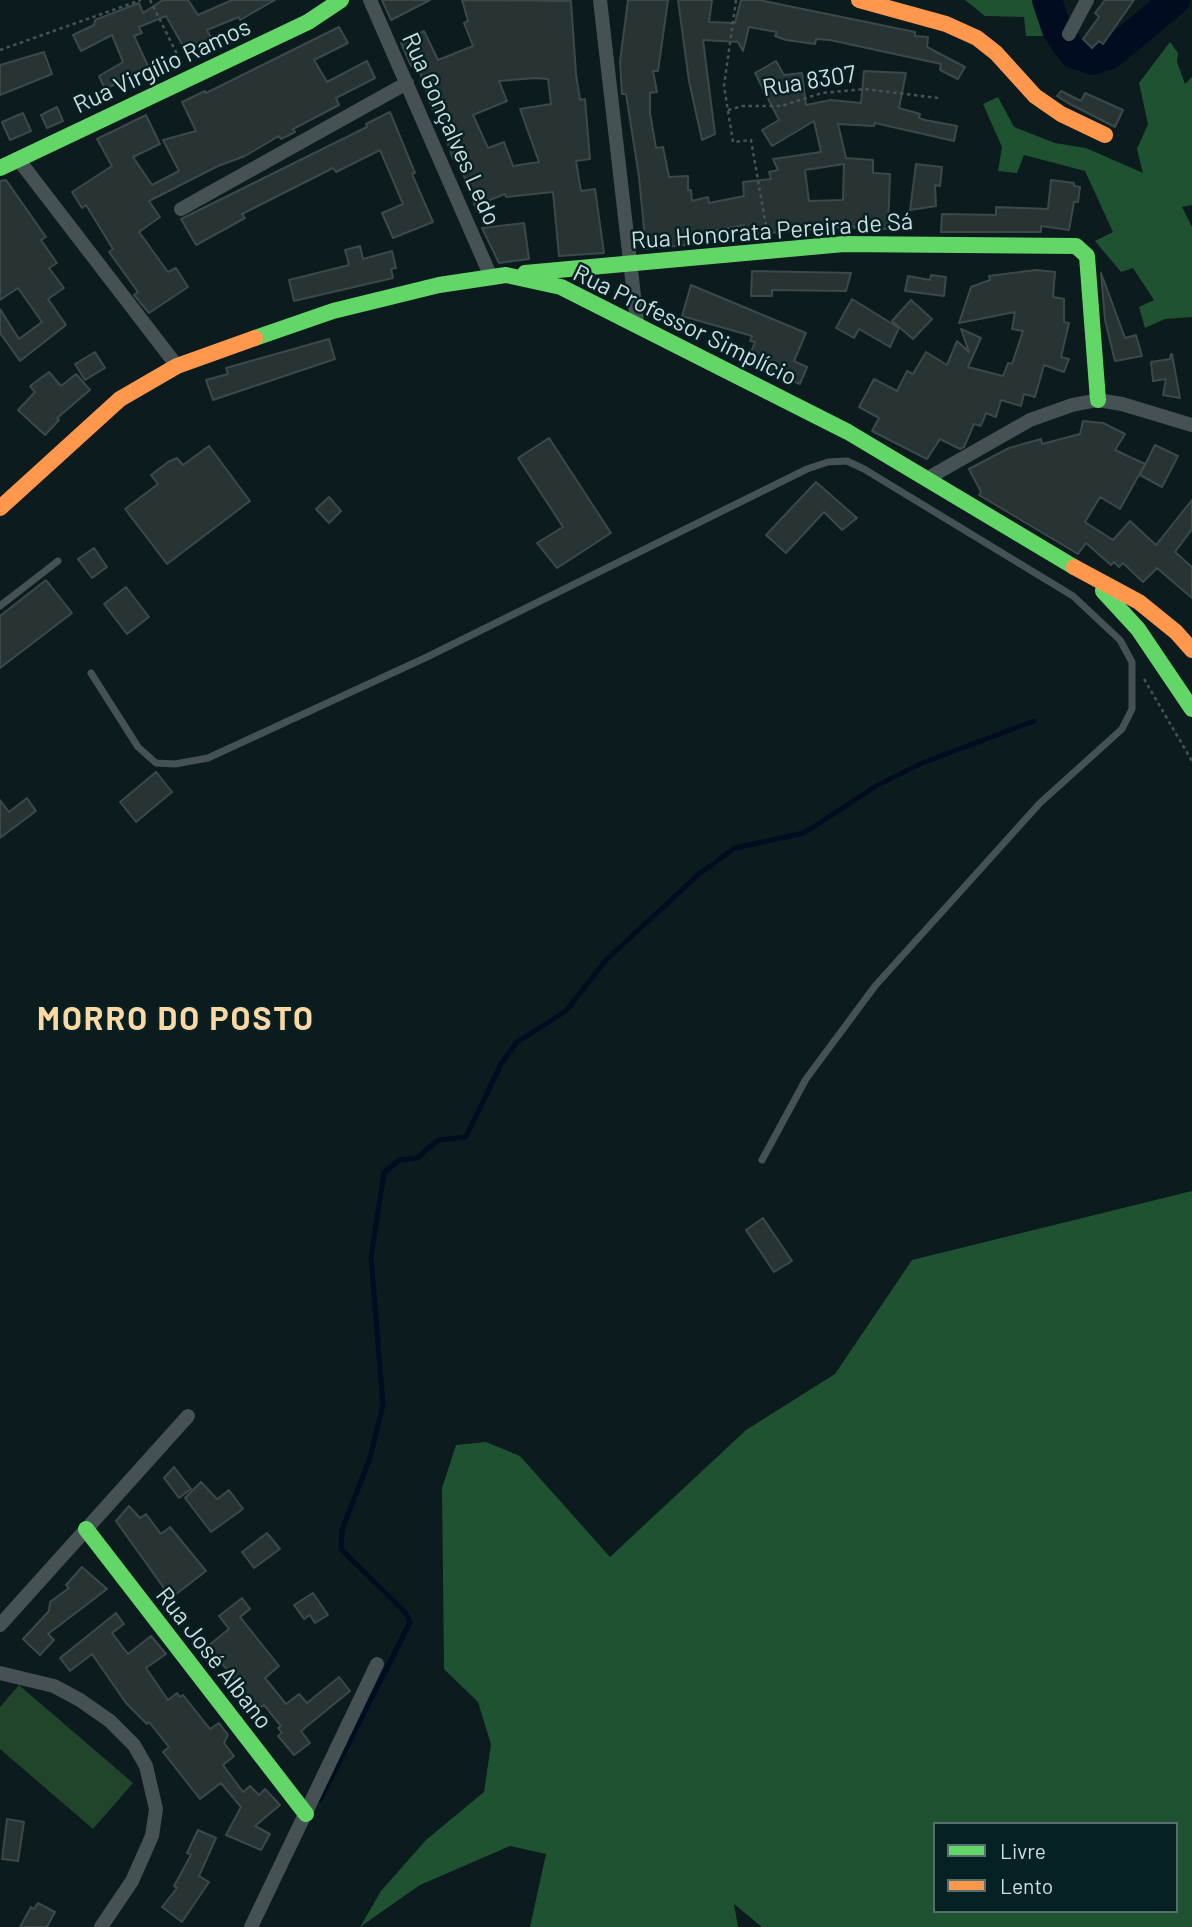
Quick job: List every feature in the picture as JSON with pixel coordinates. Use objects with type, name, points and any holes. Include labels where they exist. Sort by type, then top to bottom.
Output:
[{"type":"street","name":"Rua Virgílio Ramos","points":[[0,168],[308,22],[341,0]]},
{"type":"street","name":"Rua Gonçalves Ledo","points":[[370,0],[499,276]]},
{"type":"street","points":[[600,0],[637,322]]},
{"type":"street","points":[[859,0],[926,17],[977,38],[996,53],[1035,96],[1061,114],[1105,135]]},
{"type":"street","points":[[1069,34],[1087,0]]},
{"type":"street","points":[[181,209],[407,83]]},
{"type":"street","points":[[18,159],[177,366]]},
{"type":"street","name":"Rua Honorata Pereira de Sá","points":[[499,276],[769,250],[872,243],[1076,246],[1083,249],[1087,256],[1098,400]]},
{"type":"street","name":"Rua Professor Simplício","points":[[0,508],[95,419],[120,399],[177,366],[333,311],[415,290],[499,276],[561,287],[637,322],[825,420],[1154,613],[1192,650]]},
{"type":"street","points":[[928,478],[1030,420],[1098,400],[1142,409],[1192,425]]},
{"type":"street","name":"Rua Professor Simplício","points":[[1077,569],[1125,612],[1192,709]]},
{"type":"street","points":[[0,1625],[188,1416]]},
{"type":"street","name":"Rua José Albano","points":[[86,1529],[306,1814]]},
{"type":"street","points":[[251,1927],[377,1664]]},
{"type":"street","points":[[0,1673],[54,1686],[80,1700],[110,1721],[134,1745],[146,1766],[156,1809],[152,1836],[132,1881],[102,1927]]},
{"type":"lane","points":[[91,673],[138,747],[156,763],[175,764],[208,758],[490,626],[807,469],[838,461],[847,461],[864,469],[1073,596],[1120,640],[1132,663],[1132,709],[1122,729],[1040,803],[883,977],[806,1079],[762,1160]]},
{"type":"lane","points":[[0,606],[58,561]]},
{"type":"path","points":[[0,50],[141,0]]},
{"type":"path","points":[[150,0],[190,79]]},
{"type":"path","points":[[736,0],[723,73],[733,142],[751,140],[762,186],[769,250]]},
{"type":"path","name":"Rua 8307","points":[[728,110],[743,106],[781,106],[822,93],[865,89],[938,98]]},
{"type":"path","points":[[1132,663],[1158,700],[1192,761]]},
{"type":"green space","points":[[965,0],[1041,0],[1045,6],[1047,36],[1026,36],[1024,17],[985,16]]},
{"type":"green space","points":[[1170,42],[1178,53],[1177,62],[1185,84],[1192,77],[1192,205],[1182,207],[1192,227],[1192,317],[1165,319],[1145,328],[1139,307],[1154,300],[1133,268],[1121,272],[1095,241],[1113,232],[1085,171],[1024,155],[1017,173],[998,171],[1002,147],[983,104],[998,97],[1014,127],[1055,143],[1086,148],[1143,173],[1137,149],[1148,124],[1139,83]]},
{"type":"green space","points":[[1192,1191],[1192,1927],[762,1927],[734,1904],[738,1927],[530,1927],[546,1854],[510,1846],[420,1885],[360,1927],[381,1891],[426,1840],[484,1792],[491,1744],[478,1702],[444,1669],[442,1488],[456,1445],[486,1442],[520,1456],[610,1557],[746,1430],[835,1374],[912,1260]]},
{"type":"green space","points":[[19,1685],[133,1783],[93,1829],[0,1749],[0,1707]]},
{"type":"building","points":[[163,0],[188,0],[198,15],[232,0],[275,0],[240,20],[239,17],[207,30],[212,40],[187,53],[166,16],[139,27],[142,33],[134,36],[149,68],[105,89],[99,76],[123,62],[112,35],[81,51],[73,35],[94,25],[95,20],[139,3],[143,13]]},
{"type":"building","points":[[382,0],[430,0],[391,20]]},
{"type":"building","points":[[462,0],[571,1],[576,74],[580,100],[585,99],[590,159],[576,161],[581,191],[595,189],[604,253],[559,256],[553,192],[506,197],[505,194],[475,206],[457,157],[453,159],[436,108],[432,109],[417,63],[411,66],[401,43],[424,31],[438,60],[473,46],[464,23],[468,21]],"holes":[[[548,79],[551,104],[520,109],[539,162],[513,166],[504,142],[488,148],[473,115],[507,101],[499,81]]]},
{"type":"building","points":[[628,0],[668,0],[658,71],[653,71],[657,92],[650,93],[650,113],[656,148],[663,147],[669,177],[688,176],[688,190],[691,190],[692,201],[708,197],[709,203],[744,196],[743,182],[771,179],[769,172],[778,170],[773,159],[821,152],[814,121],[772,146],[762,130],[779,120],[755,73],[776,61],[784,75],[802,73],[806,105],[831,100],[861,103],[864,71],[906,73],[899,108],[920,114],[919,118],[925,120],[957,126],[954,141],[875,123],[874,126],[838,124],[846,158],[873,160],[873,173],[890,174],[888,229],[854,226],[745,235],[744,225],[714,231],[715,239],[694,241],[695,244],[646,249],[639,177],[626,94],[622,94],[620,62]],"holes":[[[844,164],[843,200],[809,201],[805,170]]]},
{"type":"building","points":[[678,0],[712,0],[709,22],[735,23],[741,0],[759,0],[915,32],[915,36],[928,37],[927,47],[965,67],[958,79],[940,70],[941,64],[830,40],[816,39],[815,44],[786,40],[775,36],[777,32],[749,27],[743,51],[738,42],[703,40],[715,134],[702,140],[689,81]]},
{"type":"building","points":[[1105,0],[1134,0],[1103,44],[1099,41],[1092,48],[1083,39],[1099,17],[1095,13]]},
{"type":"building","points":[[339,27],[348,43],[314,60],[327,82],[367,61],[375,78],[336,98],[339,105],[293,129],[295,132],[281,139],[279,136],[245,156],[218,166],[149,201],[160,217],[139,232],[168,272],[176,268],[188,287],[149,313],[134,295],[138,292],[109,252],[113,249],[86,205],[82,208],[72,192],[112,166],[97,139],[146,115],[160,144],[133,157],[152,185],[179,171],[163,140],[196,131],[182,102],[205,91],[206,93]]},
{"type":"building","points":[[44,52],[52,74],[0,95],[0,65]]},
{"type":"building","points":[[1061,91],[1081,101],[1085,93],[1123,110],[1115,127],[1057,96]]},
{"type":"building","points":[[57,107],[63,121],[47,128],[41,115]]},
{"type":"building","points":[[390,112],[433,222],[393,238],[382,213],[403,204],[380,150],[336,172],[333,168],[242,214],[245,218],[196,245],[181,219],[367,127],[366,124]]},
{"type":"building","points":[[23,113],[31,131],[10,140],[2,122]]},
{"type":"building","points":[[916,164],[942,167],[940,186],[935,185],[936,206],[910,210]]},
{"type":"building","points":[[6,180],[46,237],[41,240],[57,263],[49,268],[64,288],[48,299],[66,325],[20,361],[0,333],[0,309],[19,339],[42,322],[18,288],[0,300],[0,181]]},
{"type":"building","points":[[1051,180],[1074,183],[1074,186],[1080,187],[1069,230],[1041,226],[1041,232],[941,232],[942,214],[996,215],[996,207],[1048,209]]},
{"type":"building","points":[[524,223],[529,259],[499,263],[482,228]]},
{"type":"building","points":[[360,246],[363,259],[392,251],[396,268],[391,269],[393,278],[294,301],[289,280],[349,265],[345,250]]},
{"type":"building","points":[[1036,270],[1055,272],[1053,297],[1064,299],[1064,322],[1069,323],[1061,357],[1069,359],[1064,372],[1044,365],[1035,397],[1024,394],[1021,406],[1001,400],[996,417],[986,413],[981,426],[974,424],[964,447],[960,449],[940,439],[927,459],[872,431],[879,418],[859,407],[874,379],[897,391],[907,371],[913,374],[926,352],[947,365],[957,341],[969,352],[961,329],[981,338],[968,367],[1003,376],[1008,363],[1012,364],[1023,331],[1012,329],[1015,312],[959,323],[971,287],[990,280],[989,276]]},
{"type":"building","points":[[752,271],[851,273],[846,291],[772,290],[772,296],[751,296]]},
{"type":"building","points":[[1101,273],[1125,338],[1136,335],[1142,356],[1115,361],[1105,320]]},
{"type":"building","points":[[931,275],[946,277],[944,296],[905,291],[908,276],[930,280]]},
{"type":"building","points":[[691,285],[806,333],[794,361],[807,367],[800,384],[747,362],[755,342],[750,341],[752,336],[682,316]]},
{"type":"building","points":[[852,299],[899,328],[890,347],[859,329],[854,338],[836,328]]},
{"type":"building","points":[[911,300],[932,319],[913,339],[892,321]]},
{"type":"building","points":[[329,339],[335,359],[213,400],[206,380],[228,374],[226,368]]},
{"type":"building","points":[[95,352],[105,368],[85,380],[75,364]]},
{"type":"building","points":[[1171,354],[1180,398],[1163,395],[1166,379],[1153,381],[1151,362],[1170,359]]},
{"type":"building","points":[[49,372],[61,386],[76,374],[90,390],[57,418],[59,420],[45,435],[18,410],[35,392],[30,386]]},
{"type":"building","points":[[1083,421],[1103,423],[1125,434],[1115,450],[1145,464],[1120,509],[1100,497],[1085,522],[1113,540],[1130,521],[1156,545],[1192,500],[1192,529],[1175,552],[1192,567],[1192,598],[1157,568],[1143,582],[1123,563],[1119,567],[1114,562],[1111,565],[1086,543],[1078,554],[979,495],[981,492],[969,469],[1009,448],[1041,439],[1042,444],[1080,434]]},
{"type":"building","points":[[549,438],[611,533],[557,568],[537,543],[563,527],[518,458]]},
{"type":"building","points":[[1155,445],[1178,456],[1162,487],[1140,475]]},
{"type":"building","points":[[209,446],[250,501],[167,564],[125,509],[158,484],[151,475],[168,462],[177,458],[183,465]]},
{"type":"building","points":[[816,482],[857,518],[842,530],[824,512],[786,553],[766,535]]},
{"type":"building","points":[[329,497],[341,511],[329,523],[316,509]]},
{"type":"building","points":[[94,548],[107,567],[92,578],[78,559]]},
{"type":"building","points":[[46,580],[72,613],[0,668],[0,616]]},
{"type":"building","points":[[126,587],[149,617],[127,634],[104,604]]},
{"type":"building","points":[[156,772],[172,792],[136,822],[120,802]]},
{"type":"building","points":[[27,798],[36,811],[0,838],[0,800],[9,812]]},
{"type":"building","points":[[763,1218],[792,1261],[774,1272],[746,1230]]},
{"type":"building","points":[[174,1467],[191,1489],[179,1498],[164,1478]]},
{"type":"building","points":[[201,1482],[217,1499],[229,1490],[243,1509],[211,1532],[185,1498]]},
{"type":"building","points":[[129,1506],[140,1518],[146,1514],[161,1534],[170,1527],[206,1571],[171,1598],[116,1521]]},
{"type":"building","points":[[267,1533],[280,1549],[254,1568],[242,1552]]},
{"type":"building","points":[[82,1567],[107,1589],[48,1634],[54,1640],[40,1655],[23,1639],[49,1611],[50,1602],[69,1588],[66,1585]]},
{"type":"building","points":[[313,1593],[328,1615],[315,1623],[310,1615],[304,1619],[294,1605]]},
{"type":"building","points":[[242,1598],[250,1609],[240,1617],[279,1666],[265,1678],[286,1704],[299,1694],[307,1703],[339,1677],[350,1691],[301,1731],[310,1743],[294,1755],[278,1736],[282,1733],[278,1728],[281,1726],[264,1705],[258,1709],[208,1646],[229,1629],[219,1616]]},
{"type":"building","points":[[116,1613],[124,1624],[112,1633],[128,1654],[151,1636],[166,1654],[146,1668],[168,1700],[177,1693],[180,1697],[183,1695],[210,1729],[219,1723],[228,1735],[224,1743],[234,1756],[223,1765],[243,1792],[250,1786],[259,1795],[265,1789],[280,1805],[255,1826],[270,1834],[261,1850],[226,1835],[241,1807],[221,1783],[200,1799],[163,1752],[169,1747],[149,1722],[147,1724],[126,1703],[92,1654],[70,1671],[60,1658]]},
{"type":"building","points":[[7,1819],[24,1822],[18,1861],[2,1859]]},
{"type":"building","points":[[198,1830],[216,1838],[199,1876],[209,1882],[182,1922],[162,1907],[177,1888],[174,1886],[191,1855],[187,1853]]},
{"type":"building","points":[[38,1903],[55,1912],[47,1927],[20,1927],[31,1907],[34,1909]]},
{"type":"waterway","points":[[1047,0],[1057,30],[1073,53],[1092,60],[1110,54],[1175,0]]},
{"type":"waterway","points":[[320,1800],[410,1622],[405,1612],[341,1549],[342,1530],[370,1458],[383,1405],[371,1257],[384,1173],[399,1160],[417,1158],[438,1140],[466,1137],[501,1064],[517,1042],[566,1011],[606,960],[699,874],[735,848],[804,833],[878,785],[922,763],[1034,721]]},
{"type":"traffic: fast","points":[[0,168],[308,22],[341,0]]},
{"type":"traffic: fast","points":[[525,273],[844,244],[1076,246],[1087,256],[1098,400]]},
{"type":"traffic: fast","points":[[255,338],[333,311],[439,285],[506,275],[561,287],[848,432],[1074,567]]},
{"type":"traffic: fast","points":[[1103,591],[1138,629],[1192,709]]},
{"type":"traffic: fast","points":[[86,1529],[306,1814]]},
{"type":"traffic: slow","points":[[859,0],[946,24],[977,38],[996,53],[1035,96],[1061,114],[1105,135]]},
{"type":"traffic: slow","points":[[0,508],[120,399],[177,366],[255,338]]},
{"type":"traffic: slow","points":[[1074,567],[1139,602],[1176,632],[1192,650]]},
{"type":"district","name":"MORRO DO POSTO","points":[[176,1019]]}]
